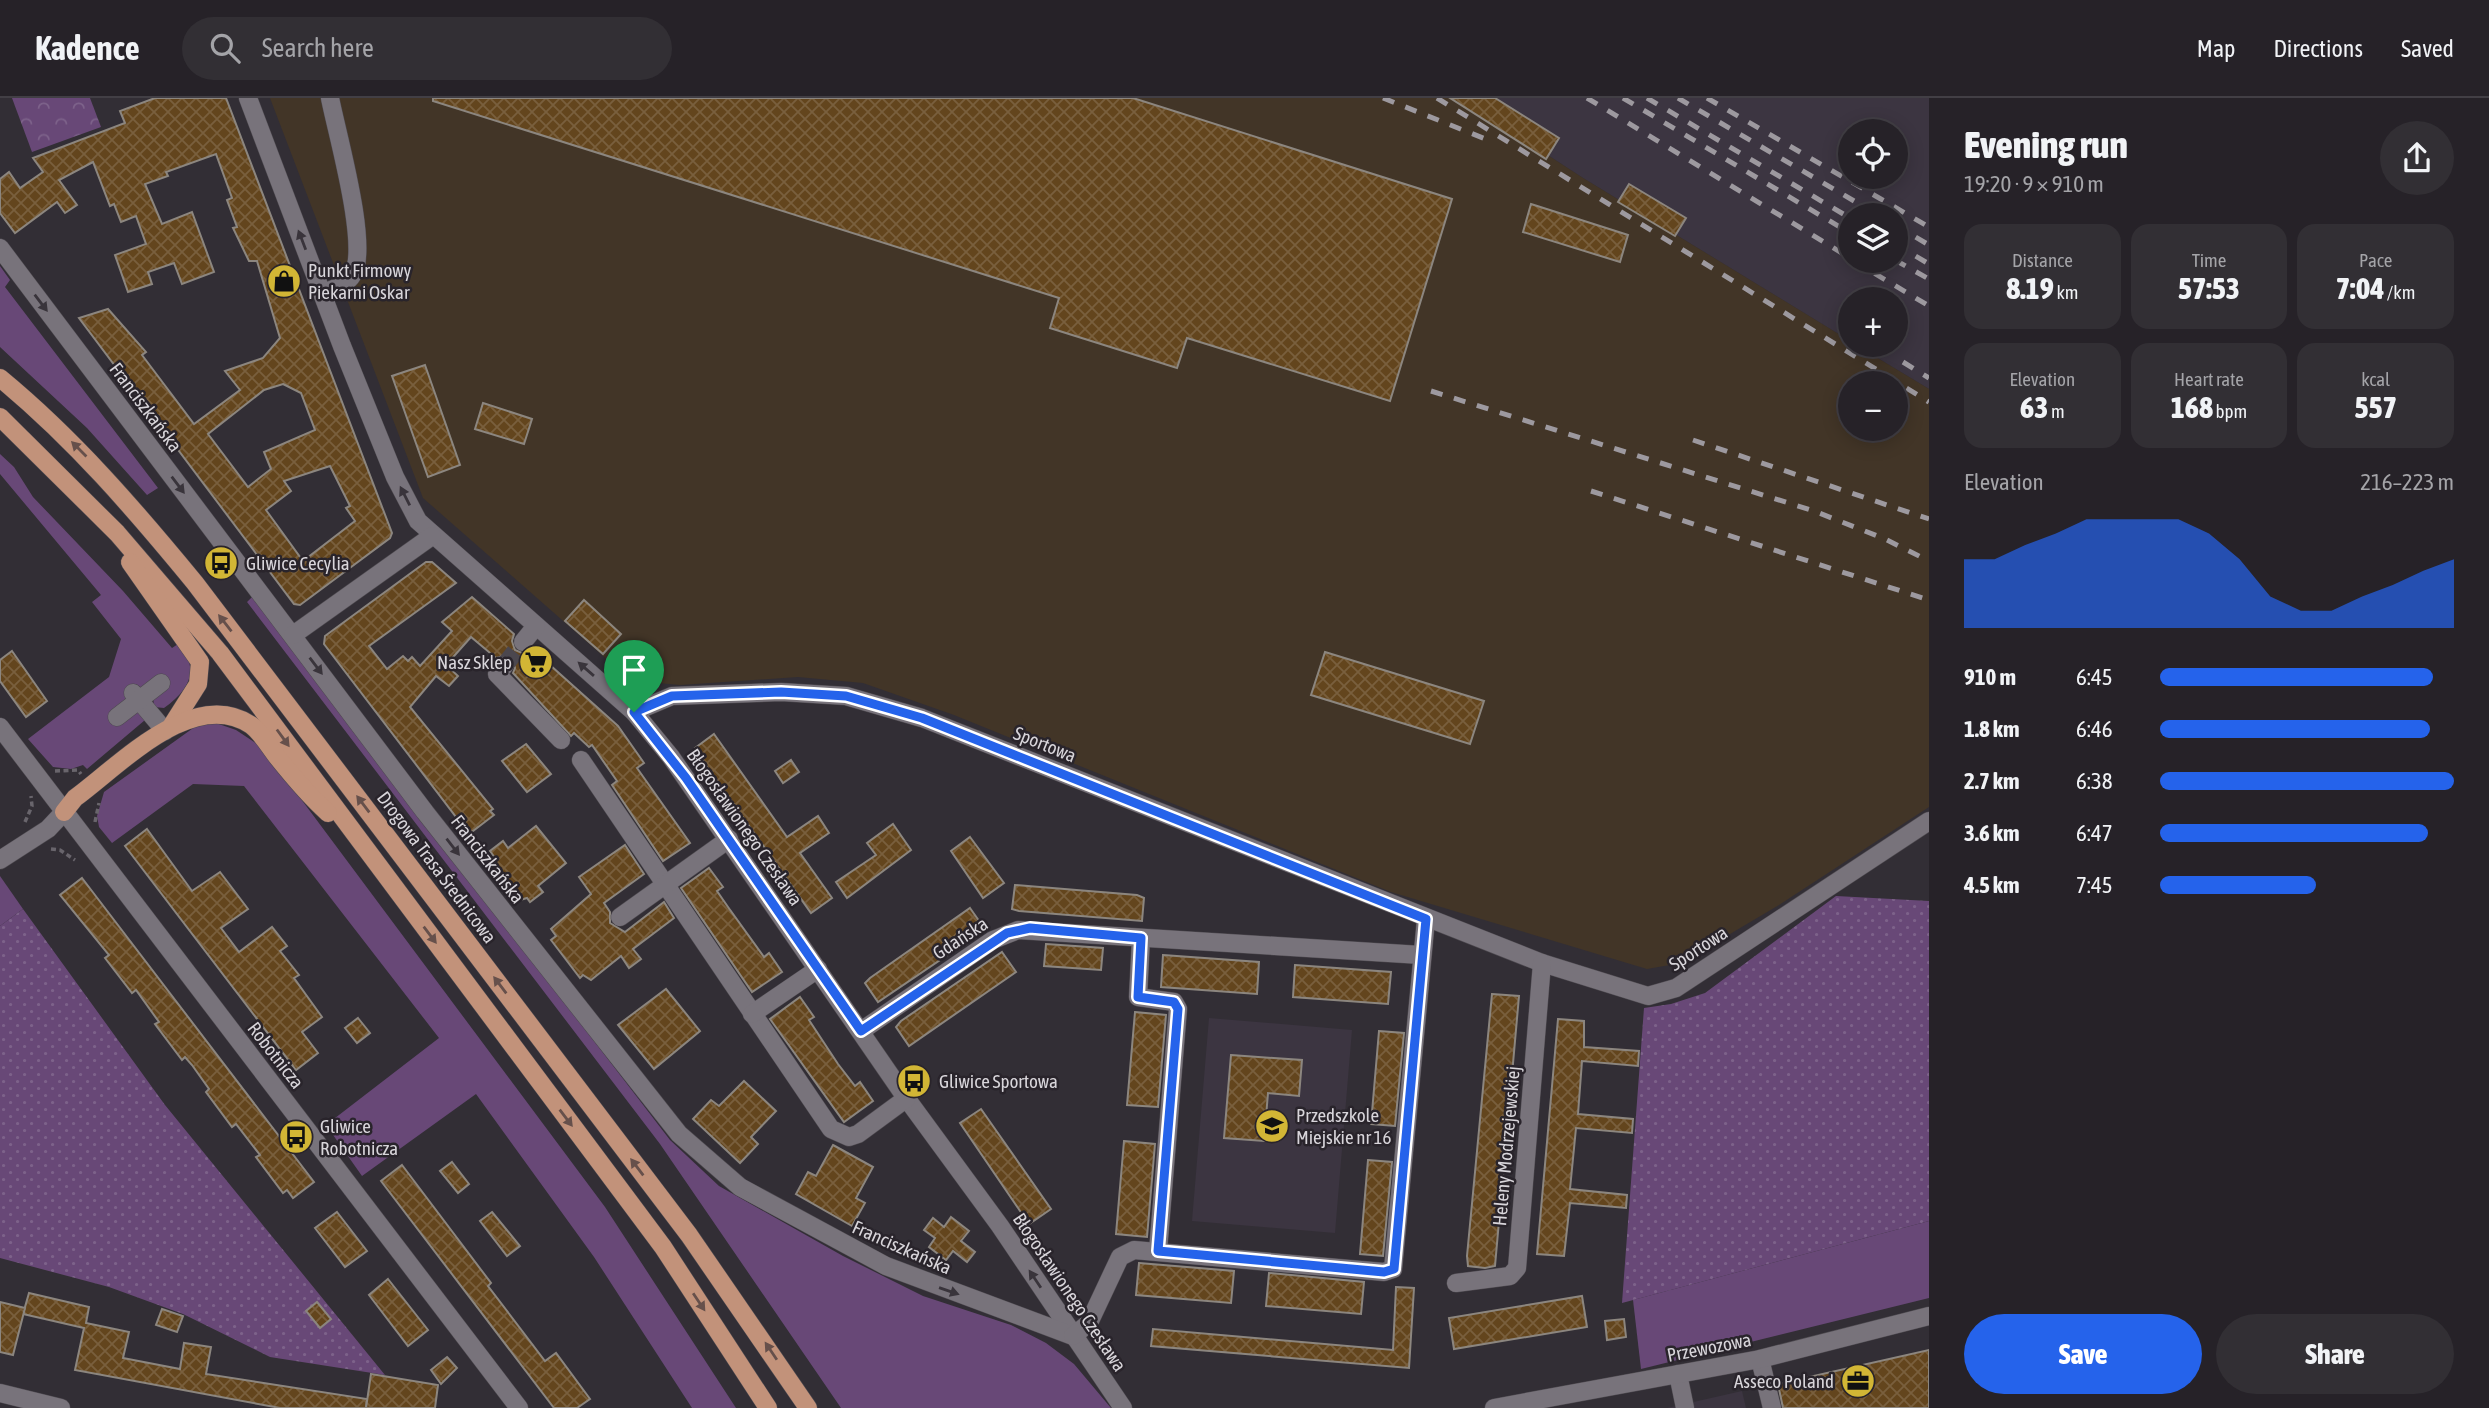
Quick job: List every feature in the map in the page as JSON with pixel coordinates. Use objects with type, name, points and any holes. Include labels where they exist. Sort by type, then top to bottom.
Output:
[{"type":"main road","points":[[0,370],[17,392]]},
{"type":"main road","name":"Drogowa Trasa Średnicowa","points":[[0,378],[95,466],[195,583],[673,1214],[758,1332],[808,1408]]},
{"type":"main road","points":[[0,417],[117,533],[220,653],[663,1247],[768,1408]]},
{"type":"main road","points":[[117,533],[135,572],[177,626],[200,662],[198,684],[168,728]]},
{"type":"main road","points":[[64,812],[75,798],[168,728],[202,715],[225,713],[252,725],[304,791],[359,842]]},
{"type":"street","name":"Błogosławionego Czesława","points":[[248,98],[395,478],[412,510],[432,536],[634,712],[686,778],[729,839],[906,1098],[1000,1226],[1123,1408]]},
{"type":"street","points":[[322,293],[338,288],[354,273],[360,244],[330,98]]},
{"type":"street","name":"Franciszkańska","points":[[0,248],[425,812],[656,1109],[699,1155],[740,1186],[886,1266],[1073,1336]]},
{"type":"street","points":[[292,635],[432,536]]},
{"type":"street","points":[[523,642],[537,626]]},
{"type":"street","points":[[504,666],[497,674],[561,740]]},
{"type":"street","points":[[117,717],[135,696],[161,683]]},
{"type":"street","name":"Sportowa","points":[[634,712],[672,696],[781,692],[846,696],[922,718],[1542,963],[1648,996],[1676,988],[1929,821]]},
{"type":"street","points":[[135,696],[168,728]]},
{"type":"street","name":"Robotnicza","points":[[0,727],[519,1408]]},
{"type":"street","points":[[582,760],[831,1129],[838,1135],[858,1135],[906,1098]]},
{"type":"street","points":[[0,860],[48,829],[64,812]]},
{"type":"street","points":[[620,917],[729,839]]},
{"type":"street","points":[[1073,1336],[1090,1323],[1120,1257],[1135,1250],[1384,1272],[1394,1269],[1426,919]]},
{"type":"street","name":"Gdańska","points":[[861,1031],[1007,933],[1030,928],[1141,938]]},
{"type":"street","points":[[1158,1251],[1178,1009],[1174,1002],[1138,997],[1141,938],[1421,954]]},
{"type":"street","name":"Heleny Modrzejewskiej","points":[[1456,1283],[1510,1276],[1517,1268],[1542,963]]},
{"type":"street","points":[[752,1014],[818,969]]},
{"type":"street","name":"Przewozowa","points":[[1493,1408],[1760,1359],[1929,1317]]},
{"type":"street","points":[[1760,1359],[1772,1408]]},
{"type":"street","points":[[1678,1374],[1685,1408]]},
{"type":"street","points":[[0,1392],[61,1408]]},
{"type":"shaded area","points":[[270,98],[1460,98],[1583,178],[1838,334],[1838,357],[1876,357],[1899,371],[1838,371],[1838,441],[1908,441],[1908,376],[1929,389],[1929,807],[1779,905],[1681,963],[1647,969],[1391,892],[954,715],[863,683],[798,677],[680,685],[648,682],[619,670],[423,498]]},
{"type":"shaded area","points":[[1460,98],[1929,98],[1929,389],[1908,376],[1908,371],[1899,371],[1876,357],[1908,357],[1908,287],[1838,287],[1838,334],[1583,178]]},
{"type":"shaded area","name":"Przedszkole Miejskie nr 16","points":[[1209,1018],[1352,1030],[1335,1233],[1192,1221]]},
{"type":"shaded area","points":[[1742,1391],[1746,1408],[1667,1408]]},
{"type":"green space","points":[[12,98],[90,98],[101,127],[32,152]]},
{"type":"green space","points":[[0,266],[10,280],[5,287],[158,488],[147,495],[87,428],[0,347]]},
{"type":"green space","points":[[0,454],[14,467],[33,497],[123,591],[172,648],[181,642],[189,662],[189,679],[186,686],[164,708],[154,707],[153,696],[136,684],[124,693],[145,720],[87,769],[83,765],[71,769],[53,767],[28,739],[109,677],[121,639],[92,602],[101,595],[0,474]]},
{"type":"green space","points":[[253,596],[670,1140],[719,1186],[843,1256],[923,1296],[1011,1325],[1046,1343],[1074,1364],[1111,1408],[841,1408],[660,1144],[247,602]]},
{"type":"green space","points":[[216,723],[236,730],[263,748],[605,1207],[736,1408],[692,1408],[594,1257],[476,1094],[362,1176],[326,1125],[439,1038],[244,786],[193,784],[112,843],[99,827],[97,816],[104,792],[196,726]]},
{"type":"green space","points":[[0,876],[23,909],[0,926]]},
{"type":"green space","points":[[1836,896],[1929,901],[1929,1221],[1622,1303],[1644,1008],[1671,1004],[1705,993]]},
{"type":"green space","points":[[23,909],[165,1105],[385,1375],[270,1357],[183,1314],[109,1287],[0,1258],[0,926]]},
{"type":"green space","points":[[1929,1221],[1929,1298],[1641,1369],[1633,1300]]},
{"type":"building","points":[[155,98],[226,98],[392,533],[390,538],[300,605],[294,604],[79,318],[108,309],[146,352],[142,355],[194,424],[240,390],[225,371],[263,358],[280,338],[257,261],[249,261],[233,228],[237,227],[227,200],[232,198],[216,154],[166,172],[168,176],[145,184],[162,224],[192,212],[214,272],[182,284],[174,263],[148,272],[152,284],[128,292],[115,255],[146,244],[136,216],[121,222],[114,204],[110,206],[93,162],[59,180],[77,205],[65,213],[57,202],[15,233],[0,213],[0,179],[9,172],[20,188],[43,172],[33,158],[125,123],[120,111]],"holes":[[[283,384],[301,393],[315,430],[264,452],[271,469],[248,487],[208,434],[264,390]],[[330,466],[350,506],[346,508],[355,521],[303,561],[266,510],[291,491],[284,481]]]},
{"type":"building","points":[[433,98],[1133,98],[1452,199],[1390,401],[1187,338],[1177,368],[1050,328],[1059,298],[433,101]]},
{"type":"building","points":[[1450,98],[1495,98],[1559,138],[1546,159]]},
{"type":"building","points":[[1629,184],[1686,218],[1675,236],[1618,202]]},
{"type":"building","points":[[1531,204],[1628,235],[1620,262],[1523,232]]},
{"type":"building","points":[[425,365],[460,465],[428,477],[392,376]]},
{"type":"building","points":[[483,403],[532,419],[524,444],[475,429]]},
{"type":"building","points":[[426,562],[432,562],[456,583],[369,646],[387,669],[403,656],[408,661],[412,657],[420,666],[452,631],[442,622],[472,597],[514,634],[512,641],[515,650],[522,653],[532,649],[618,726],[644,763],[637,768],[690,843],[663,861],[612,785],[617,781],[592,745],[589,747],[574,733],[571,736],[513,673],[515,668],[512,658],[506,655],[496,658],[471,637],[446,665],[458,676],[449,686],[436,676],[410,707],[493,809],[490,811],[494,815],[469,834],[324,644],[325,636]]},
{"type":"building","points":[[584,600],[621,634],[603,654],[565,621]]},
{"type":"building","points":[[12,651],[47,701],[26,717],[0,681],[0,660]]},
{"type":"building","points":[[1325,652],[1484,701],[1470,744],[1311,695]]},
{"type":"building","points":[[714,734],[787,837],[818,816],[829,833],[800,853],[832,898],[811,913],[698,754],[695,748]]},
{"type":"building","points":[[526,744],[551,774],[527,792],[502,761]]},
{"type":"building","points":[[791,760],[799,772],[783,783],[775,771]]},
{"type":"building","points":[[893,824],[911,850],[847,898],[836,882],[876,855],[867,843]]},
{"type":"building","points":[[536,826],[566,863],[538,886],[543,892],[530,902],[527,898],[520,900],[490,862],[495,858],[490,851],[503,841],[508,848]]},
{"type":"building","points":[[147,829],[192,891],[220,872],[248,909],[221,928],[239,952],[272,927],[287,946],[280,951],[299,975],[294,978],[322,1017],[302,1032],[318,1053],[296,1070],[125,846]]},
{"type":"building","points":[[970,837],[1004,883],[983,898],[951,851]]},
{"type":"building","points":[[625,845],[644,874],[604,903],[610,912],[610,923],[625,932],[664,902],[674,918],[633,949],[641,959],[629,968],[621,956],[591,980],[583,975],[580,978],[551,940],[556,936],[551,929],[591,894],[579,877]]},
{"type":"building","points":[[709,868],[723,887],[717,891],[728,907],[764,957],[769,953],[782,972],[752,992],[681,888]]},
{"type":"building","points":[[82,878],[314,1182],[293,1198],[287,1190],[283,1193],[256,1157],[260,1155],[236,1124],[232,1127],[206,1092],[209,1089],[192,1065],[185,1057],[182,1060],[155,1024],[159,1022],[136,990],[132,993],[105,958],[109,955],[60,895]]},
{"type":"building","points":[[1015,885],[1137,895],[1144,898],[1142,921],[1019,911],[1012,909]]},
{"type":"building","points":[[970,908],[984,928],[980,933],[878,1002],[865,983]]},
{"type":"building","points":[[1046,944],[1103,948],[1101,970],[1044,966]]},
{"type":"building","points":[[1002,952],[1016,972],[909,1046],[896,1027],[901,1021]]},
{"type":"building","points":[[1163,955],[1259,962],[1257,994],[1161,987]]},
{"type":"building","points":[[1295,965],[1391,972],[1388,1004],[1293,997]]},
{"type":"building","points":[[666,989],[700,1031],[654,1069],[618,1025]]},
{"type":"building","points":[[1492,994],[1519,996],[1495,1266],[1485,1268],[1468,1266],[1467,1256]]},
{"type":"building","points":[[800,997],[814,1017],[809,1020],[838,1064],[855,1086],[860,1082],[873,1101],[844,1122],[770,1019]]},
{"type":"building","points":[[1135,1012],[1166,1015],[1158,1107],[1127,1105]]},
{"type":"building","points":[[358,1018],[370,1033],[357,1043],[345,1028]]},
{"type":"building","points":[[1558,1019],[1584,1021],[1584,1047],[1639,1051],[1638,1066],[1582,1061],[1578,1114],[1633,1119],[1632,1133],[1576,1128],[1570,1189],[1627,1195],[1626,1208],[1570,1203],[1564,1256],[1537,1254]]},
{"type":"building","points":[[1379,1031],[1404,1033],[1395,1126],[1371,1124]]},
{"type":"building","points":[[1231,1055],[1302,1060],[1299,1096],[1268,1093],[1264,1141],[1224,1138]]},
{"type":"building","points":[[744,1081],[776,1111],[751,1137],[758,1144],[740,1163],[693,1119],[711,1100],[719,1106]]},
{"type":"building","points":[[981,1109],[1051,1209],[1029,1224],[960,1123]]},
{"type":"building","points":[[1124,1141],[1155,1144],[1147,1237],[1116,1234]]},
{"type":"building","points":[[833,1145],[873,1167],[856,1198],[865,1203],[852,1226],[796,1194],[808,1172],[816,1176]]},
{"type":"building","points":[[1368,1160],[1392,1162],[1383,1256],[1360,1254]]},
{"type":"building","points":[[452,1162],[469,1184],[458,1193],[440,1171]]},
{"type":"building","points":[[402,1165],[491,1283],[488,1286],[545,1361],[556,1353],[590,1399],[577,1408],[554,1408],[381,1181]]},
{"type":"building","points":[[337,1212],[367,1251],[345,1267],[315,1228]]},
{"type":"building","points":[[492,1212],[520,1246],[507,1256],[480,1221]]},
{"type":"building","points":[[951,1217],[969,1231],[961,1241],[975,1252],[967,1262],[953,1251],[946,1260],[929,1247],[935,1238],[924,1230],[933,1218],[944,1227]]},
{"type":"building","points":[[1139,1263],[1234,1271],[1231,1303],[1136,1295]]},
{"type":"building","points":[[1269,1273],[1364,1282],[1361,1314],[1266,1306]]},
{"type":"building","points":[[388,1279],[428,1330],[408,1346],[369,1295]]},
{"type":"building","points":[[1396,1287],[1414,1288],[1409,1368],[1151,1346],[1153,1329],[1393,1350]]},
{"type":"building","points":[[29,1293],[89,1307],[86,1323],[129,1332],[123,1358],[180,1369],[184,1343],[211,1347],[206,1374],[367,1399],[366,1408],[280,1408],[75,1370],[84,1328],[23,1314]]},
{"type":"building","points":[[1582,1296],[1587,1327],[1454,1349],[1449,1318]]},
{"type":"building","points":[[0,1302],[25,1308],[13,1355],[0,1352]]},
{"type":"building","points":[[317,1302],[331,1319],[320,1328],[306,1311]]},
{"type":"building","points":[[162,1309],[183,1316],[177,1332],[156,1325]]},
{"type":"building","points":[[1624,1319],[1626,1337],[1607,1340],[1605,1321]]},
{"type":"building","points":[[1929,1350],[1929,1408],[1783,1408],[1778,1384]]},
{"type":"building","points":[[447,1357],[457,1368],[441,1384],[431,1370]]},
{"type":"building","points":[[371,1374],[438,1385],[435,1408],[366,1408]]},
{"type":"tunnel","points":[[504,666],[523,642]]},
{"type":"railway","points":[[1383,98],[1488,140]]},
{"type":"railway","points":[[1437,98],[1929,402]]},
{"type":"railway","points":[[1587,98],[1838,251]]},
{"type":"railway","points":[[1623,98],[1838,226]]},
{"type":"railway","points":[[1647,98],[1838,211]]},
{"type":"railway","points":[[1678,98],[1857,203]]},
{"type":"railway","points":[[1707,98],[1929,227]]},
{"type":"railway","points":[[1908,233],[1929,245]]},
{"type":"railway","points":[[1908,252],[1929,264]]},
{"type":"railway","points":[[1908,267],[1929,279]]},
{"type":"railway","points":[[1874,273],[1929,306]]},
{"type":"railway","points":[[1903,362],[1929,378]]},
{"type":"railway","points":[[1431,391],[1814,511],[1885,539],[1929,561]]},
{"type":"railway","points":[[1693,440],[1929,519]]},
{"type":"railway","points":[[1591,491],[1929,600]]},
{"type":"place","name":"Punkt Firmowy Piekarni Oskar","points":[[284,281]]},
{"type":"place","name":"Gliwice Cecylia","points":[[221,563]]},
{"type":"place","name":"Nasz Sklep","points":[[536,662]]},
{"type":"place","name":"Gliwice Sportowa","points":[[914,1081]]},
{"type":"place","name":"Przedszkole Miejskie nr 16","points":[[1272,1126]]},
{"type":"place","name":"Gliwice Robotnicza","points":[[296,1137]]},
{"type":"place","name":"Asseco Poland","points":[[1858,1381]]},
{"type":"route","points":[[781,692],[846,696],[922,718],[1426,919],[1394,1269],[1384,1272],[1158,1251],[1178,1009],[1174,1002],[1138,997],[1141,938],[1018,929],[993,940],[861,1031],[686,778],[634,712],[672,696],[781,692]]}]
